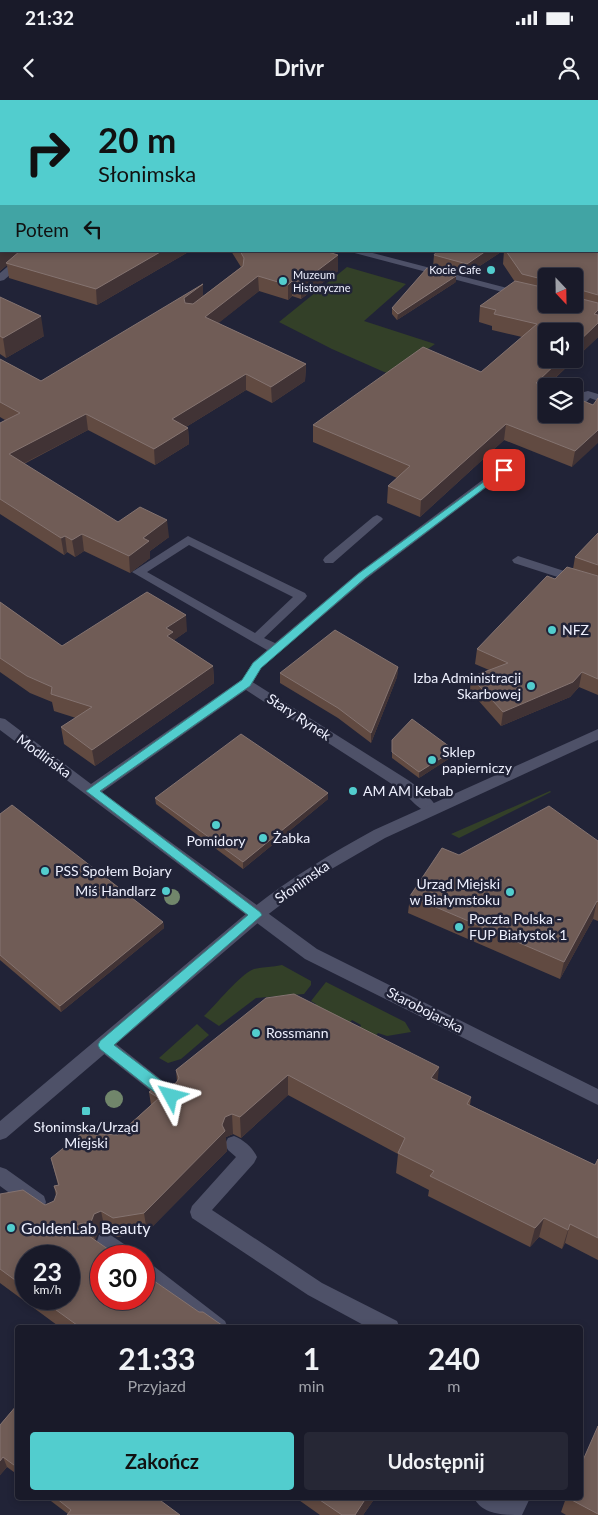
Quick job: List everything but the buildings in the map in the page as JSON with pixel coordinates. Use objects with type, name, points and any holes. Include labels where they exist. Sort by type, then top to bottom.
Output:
[{"type":"street","points":[[0,278],[32,252]]},
{"type":"street","points":[[356,252],[538,299]]},
{"type":"street","points":[[92,791],[246,683]]},
{"type":"street","name":"Stary Rynek","points":[[246,683],[414,792],[430,809]]},
{"type":"street","name":"Modlińska","points":[[0,723],[256,915]]},
{"type":"street","name":"Słonimska","points":[[0,1132],[105,1045],[256,915],[308,875],[367,839],[430,809],[526,769],[598,734]]},
{"type":"street","name":"Starobojarska","points":[[256,915],[311,954],[598,1097]]},
{"type":"street","points":[[105,1045],[171,1096]]},
{"type":"street","points":[[234,1144],[248,1156],[199,1212],[315,1289],[384,1325]]},
{"type":"street","points":[[0,1175],[51,1213]]},
{"type":"street","points":[[106,1241],[111,1245]]},
{"type":"street","points":[[155,1279],[214,1325]]},
{"type":"street","points":[[488,1500],[509,1515],[519,1500]]},
{"type":"lane","points":[[593,396],[598,385]]},
{"type":"lane","points":[[246,683],[257,665],[362,576],[504,470]]},
{"type":"lane","points":[[329,560],[377,519]]},
{"type":"lane","points":[[256,639],[301,596],[188,540],[138,572],[256,639],[276,649]]},
{"type":"lane","points":[[518,560],[598,586]]},
{"type":"green space","points":[[347,267],[406,284],[364,321],[435,344],[391,375],[332,349],[279,322]]},
{"type":"green space","points":[[550,791],[459,838],[451,834]]},
{"type":"green space","points":[[282,965],[311,981],[311,985],[304,994],[256,998],[219,1026],[204,1016],[248,972],[254,969]]},
{"type":"green space","points":[[326,982],[405,1022],[411,1032],[387,1036],[378,1033],[372,1041],[357,1033],[361,1025],[352,1020],[345,1027],[311,1011],[316,1004],[311,1001]]},
{"type":"green space","points":[[197,1024],[209,1035],[181,1059],[168,1063],[159,1058]]},
{"type":"place","name":"Kocie Cafe","points":[[491,270]]},
{"type":"place","name":"Muzeum Historyczne","points":[[283,281]]},
{"type":"place","name":"NFZ","points":[[552,630]]},
{"type":"place","name":"Izba Administracji Skarbowej","points":[[531,686]]},
{"type":"place","name":"Sklep papierniczy","points":[[432,760]]},
{"type":"place","name":"AM AM Kebab","points":[[353,791]]},
{"type":"place","name":"Pomidory","points":[[216,825]]},
{"type":"place","name":"Żabka","points":[[263,838]]},
{"type":"place","name":"PSS Społem Bojary","points":[[45,871]]},
{"type":"place","name":"Miś Handlarz","points":[[166,891]]},
{"type":"place","name":"Urząd Miejski w Białymstoku","points":[[510,892]]},
{"type":"place","name":"Poczta Polska - FUP Białystok 1","points":[[459,927]]},
{"type":"place","name":"Rossmann","points":[[256,1033]]},
{"type":"place","name":"Słonimska/Urząd Miejski","points":[[86,1111]]},
{"type":"place","name":"GoldenLab Beauty","points":[[11,1228]]},
{"type":"route","points":[[171,1096],[105,1045],[256,915],[92,791],[246,683],[257,665],[362,576],[504,470]]}]
